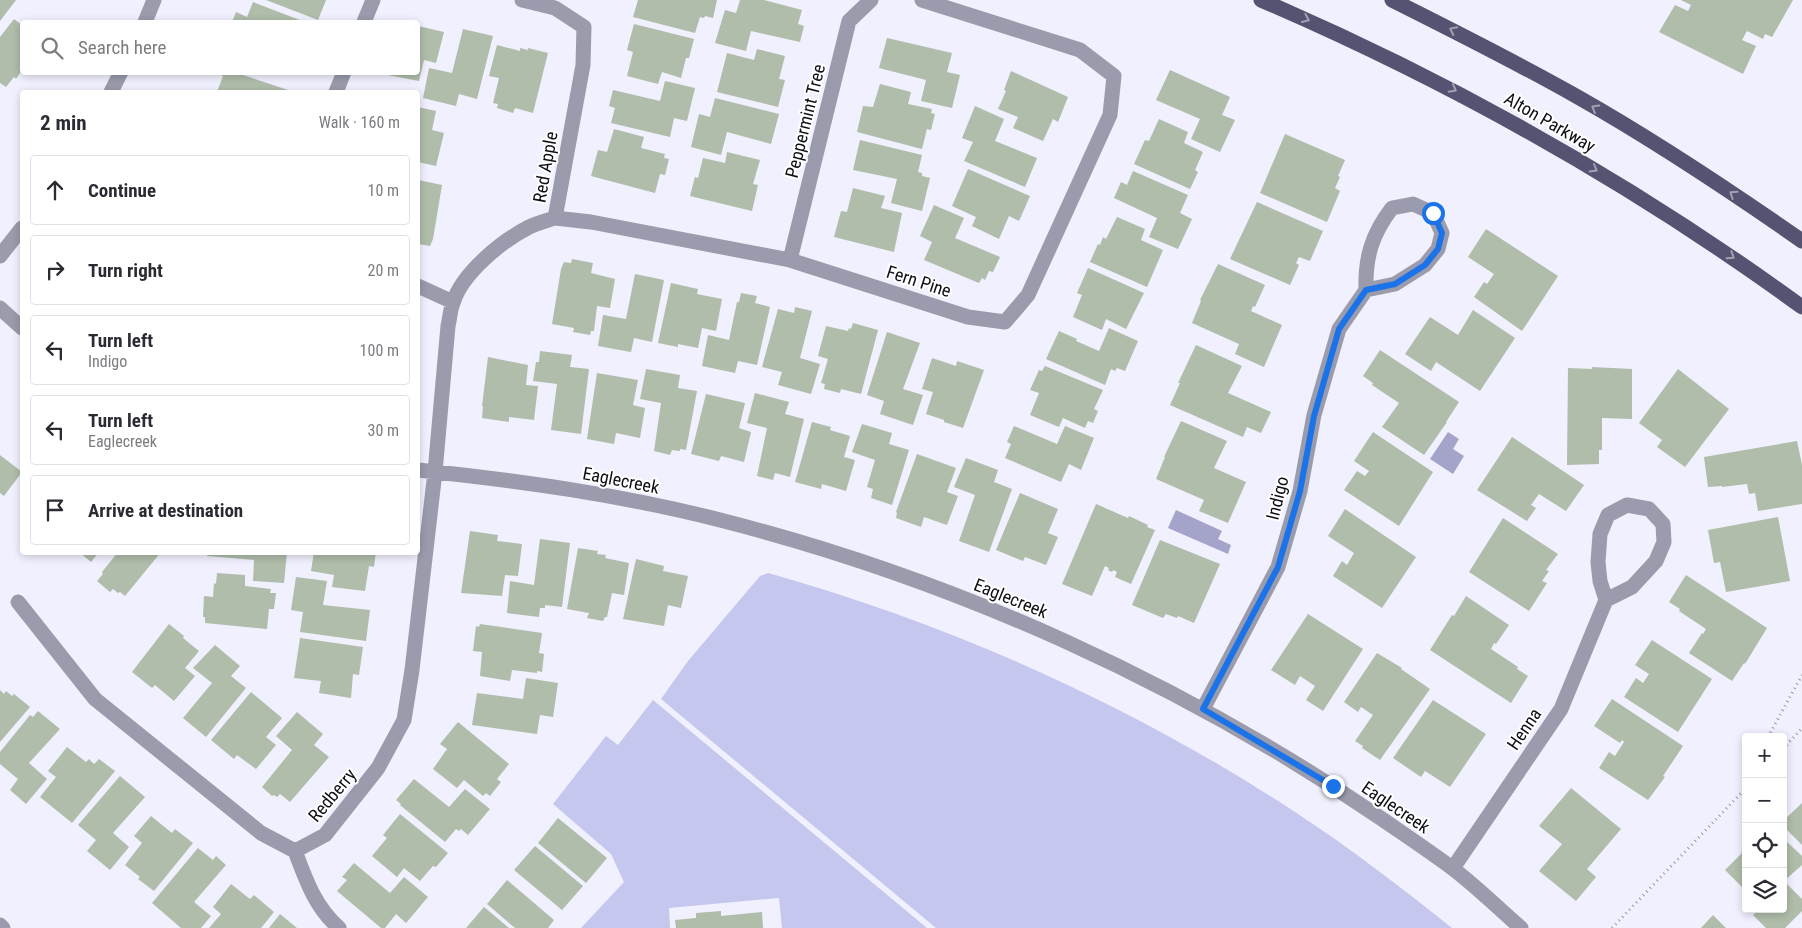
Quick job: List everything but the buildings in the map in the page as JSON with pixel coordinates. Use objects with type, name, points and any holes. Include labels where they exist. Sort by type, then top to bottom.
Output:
[{"type":"main road","name":"Alton Parkway","points":[[1262,0],[1369,48],[1503,116],[1635,193],[1692,229],[1802,307]]},
{"type":"main road","name":"Alton Parkway","points":[[1392,0],[1465,36],[1578,97],[1712,179],[1802,241]]},
{"type":"street","points":[[146,20],[154,0]]},
{"type":"street","points":[[365,20],[372,0]]},
{"type":"street","name":"Red Apple","points":[[435,472],[448,326],[453,302],[463,283],[476,267],[506,242],[530,227],[555,218],[582,65],[584,27],[555,8],[522,0]]},
{"type":"street","name":"Peppermint Tree","points":[[790,260],[848,20],[871,0]]},
{"type":"street","name":"Fern Pine","points":[[555,218],[591,222],[790,260],[968,317],[1005,322],[1028,296],[1110,115],[1114,76],[1080,50],[922,0]]},
{"type":"street","points":[[112,90],[120,75]]},
{"type":"street","points":[[337,90],[343,75]]},
{"type":"street","points":[[1413,204],[1433,213],[1442,233],[1438,249],[1425,265],[1395,284],[1366,290],[1365,270],[1378,225],[1392,208],[1413,204]]},
{"type":"street","points":[[0,256],[20,231]]},
{"type":"street","points":[[420,287],[453,302]]},
{"type":"street","name":"Indigo","points":[[1203,709],[1278,567],[1300,491],[1314,416],[1339,329],[1366,290]]},
{"type":"street","points":[[0,308],[20,326]]},
{"type":"street","name":"Eaglecreek","points":[[420,470],[547,486],[634,500],[723,520],[869,563],[1032,626],[1203,709],[1333,786],[1453,868],[1521,928]]},
{"type":"street","name":"Redberry","points":[[295,851],[324,835],[378,768],[404,720],[412,670],[435,472]]},
{"type":"street","points":[[1627,505],[1649,508],[1663,524],[1664,542],[1656,561],[1632,587],[1606,600],[1600,581],[1598,562],[1600,534],[1608,515],[1627,505]]},
{"type":"street","name":"Henna","points":[[1453,868],[1561,709],[1606,600]]},
{"type":"street","points":[[18,602],[95,698],[261,833],[295,851],[314,899],[328,918],[339,928]]},
{"type":"street","points":[[0,925],[3,928]]},
{"type":"path","points":[[1770,733],[1802,675]]},
{"type":"path","points":[[1787,745],[1802,728]]},
{"type":"path","points":[[1612,928],[1742,792]]},
{"type":"shaded area","points":[[1448,432],[1459,439],[1453,449],[1464,456],[1453,474],[1430,459]]},
{"type":"shaded area","points":[[1176,510],[1222,531],[1218,539],[1231,545],[1228,554],[1168,528]]},
{"type":"shaded area","points":[[768,573],[905,617],[973,643],[1104,703],[1168,736],[1292,810],[1374,867],[1452,928],[936,928],[661,699],[688,661],[760,576]]},
{"type":"shaded area","points":[[653,700],[927,928],[782,928],[779,898],[669,908],[670,928],[581,928],[624,882],[611,854],[553,804],[606,736],[618,745]]},
{"type":"route","points":[[1333,786],[1203,709],[1278,567],[1300,491],[1314,416],[1339,329],[1366,290],[1395,284],[1425,265],[1438,249],[1442,233],[1433,213]]}]
